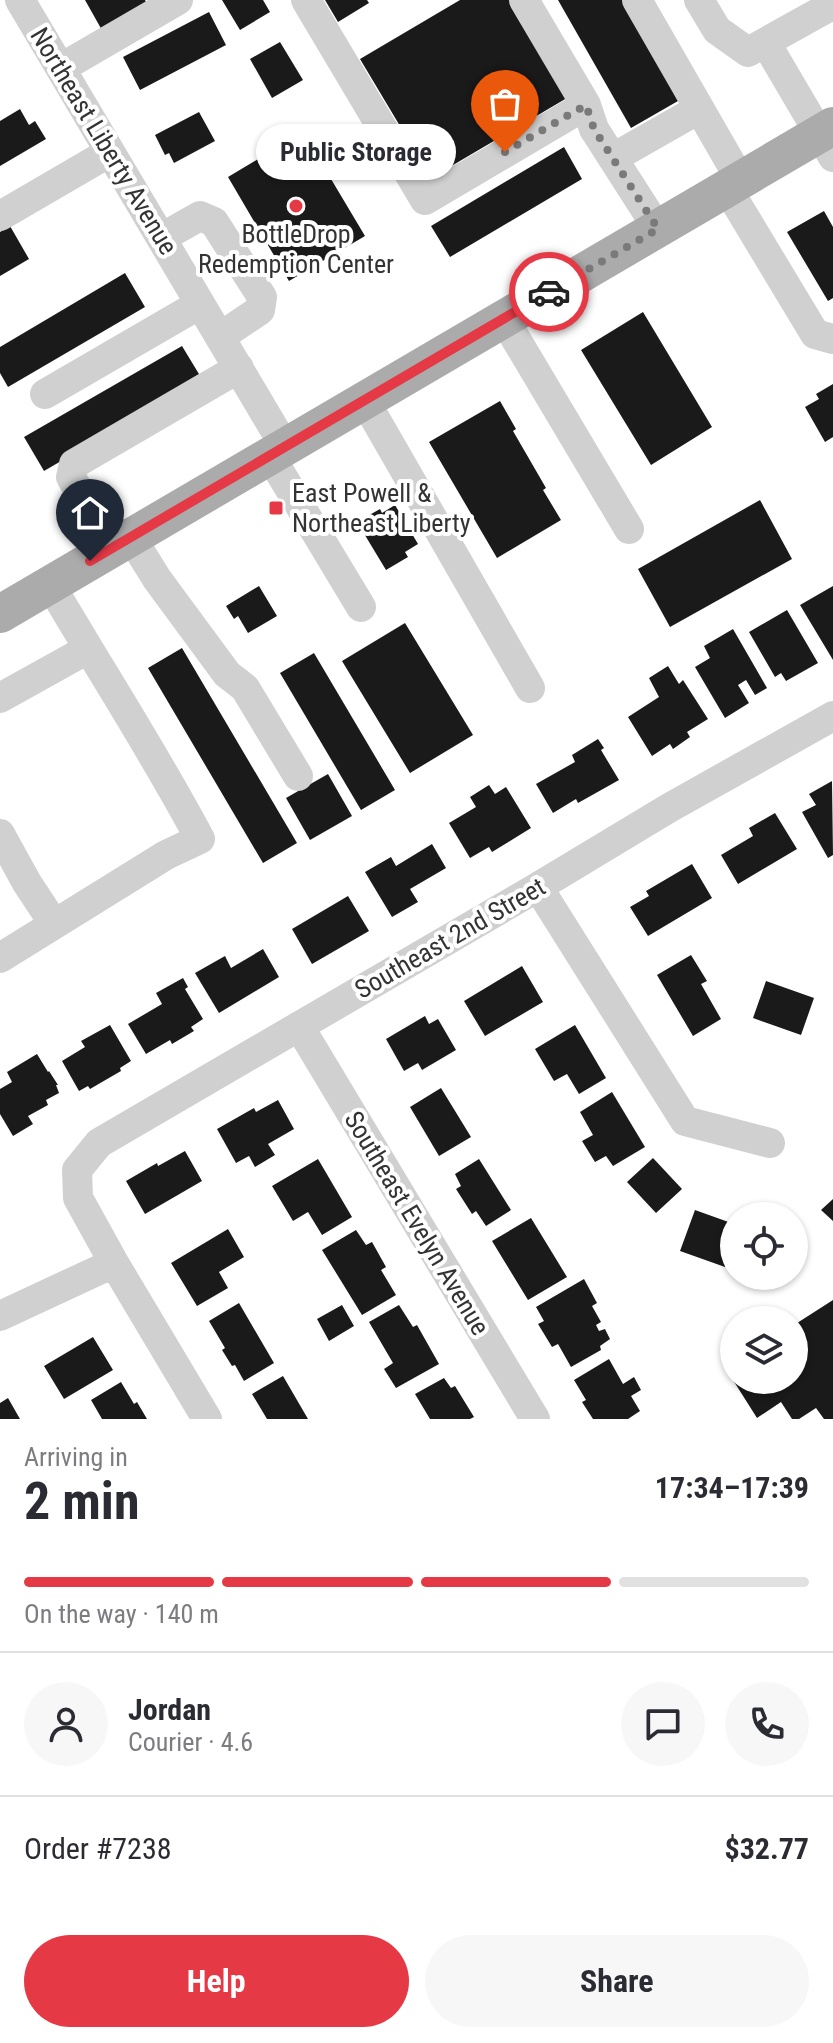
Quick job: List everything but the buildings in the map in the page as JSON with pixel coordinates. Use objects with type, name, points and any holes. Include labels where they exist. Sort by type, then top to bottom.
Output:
[{"type":"main road","points":[[0,614],[734,185],[828,139]]},
{"type":"street","name":"Northeast Liberty Avenue","points":[[20,0],[239,368],[278,451],[361,607]]},
{"type":"street","points":[[61,68],[178,0]]},
{"type":"street","points":[[306,0],[425,200],[586,105]]},
{"type":"street","points":[[524,0],[586,105],[594,129],[658,229]]},
{"type":"street","points":[[637,0],[699,109],[734,185],[815,334],[833,339]]},
{"type":"street","points":[[699,0],[717,30],[748,52],[827,8]]},
{"type":"street","points":[[766,43],[828,139]]},
{"type":"street","points":[[613,158],[699,109]]},
{"type":"street","points":[[0,216],[110,152]]},
{"type":"street","points":[[161,238],[200,216],[214,222],[262,297],[260,310],[220,337]]},
{"type":"street","points":[[45,394],[200,304]]},
{"type":"street","points":[[504,319],[629,529]]},
{"type":"street","points":[[239,368],[74,464],[71,477],[121,543],[157,579],[227,674],[245,688],[298,776]]},
{"type":"street","points":[[365,401],[530,688]]},
{"type":"street","points":[[0,958],[166,855],[200,839],[165,774],[50,584]]},
{"type":"street","points":[[0,698],[88,649]]},
{"type":"street","name":"Southeast 2nd Street","points":[[114,1263],[78,1198],[77,1170],[99,1143],[669,808],[833,716]]},
{"type":"street","points":[[0,834],[54,924]]},
{"type":"street","points":[[538,887],[685,1121],[770,1143]]},
{"type":"street","name":"Southeast Evelyn Avenue","points":[[299,1026],[535,1419]]},
{"type":"street","points":[[0,1316],[114,1263],[207,1419]]},
{"type":"way so far","points":[[505,152],[586,105],[594,129],[658,229],[549,292]]},
{"type":"place","name":"Public Storage","points":[[505,152]]},
{"type":"place","name":"BottleDrop Redemption Center","points":[[296,206]]},
{"type":"place","name":"East Powell & Northeast Liberty","points":[[276,508]]},
{"type":"route","points":[[90,561],[549,292]]}]
